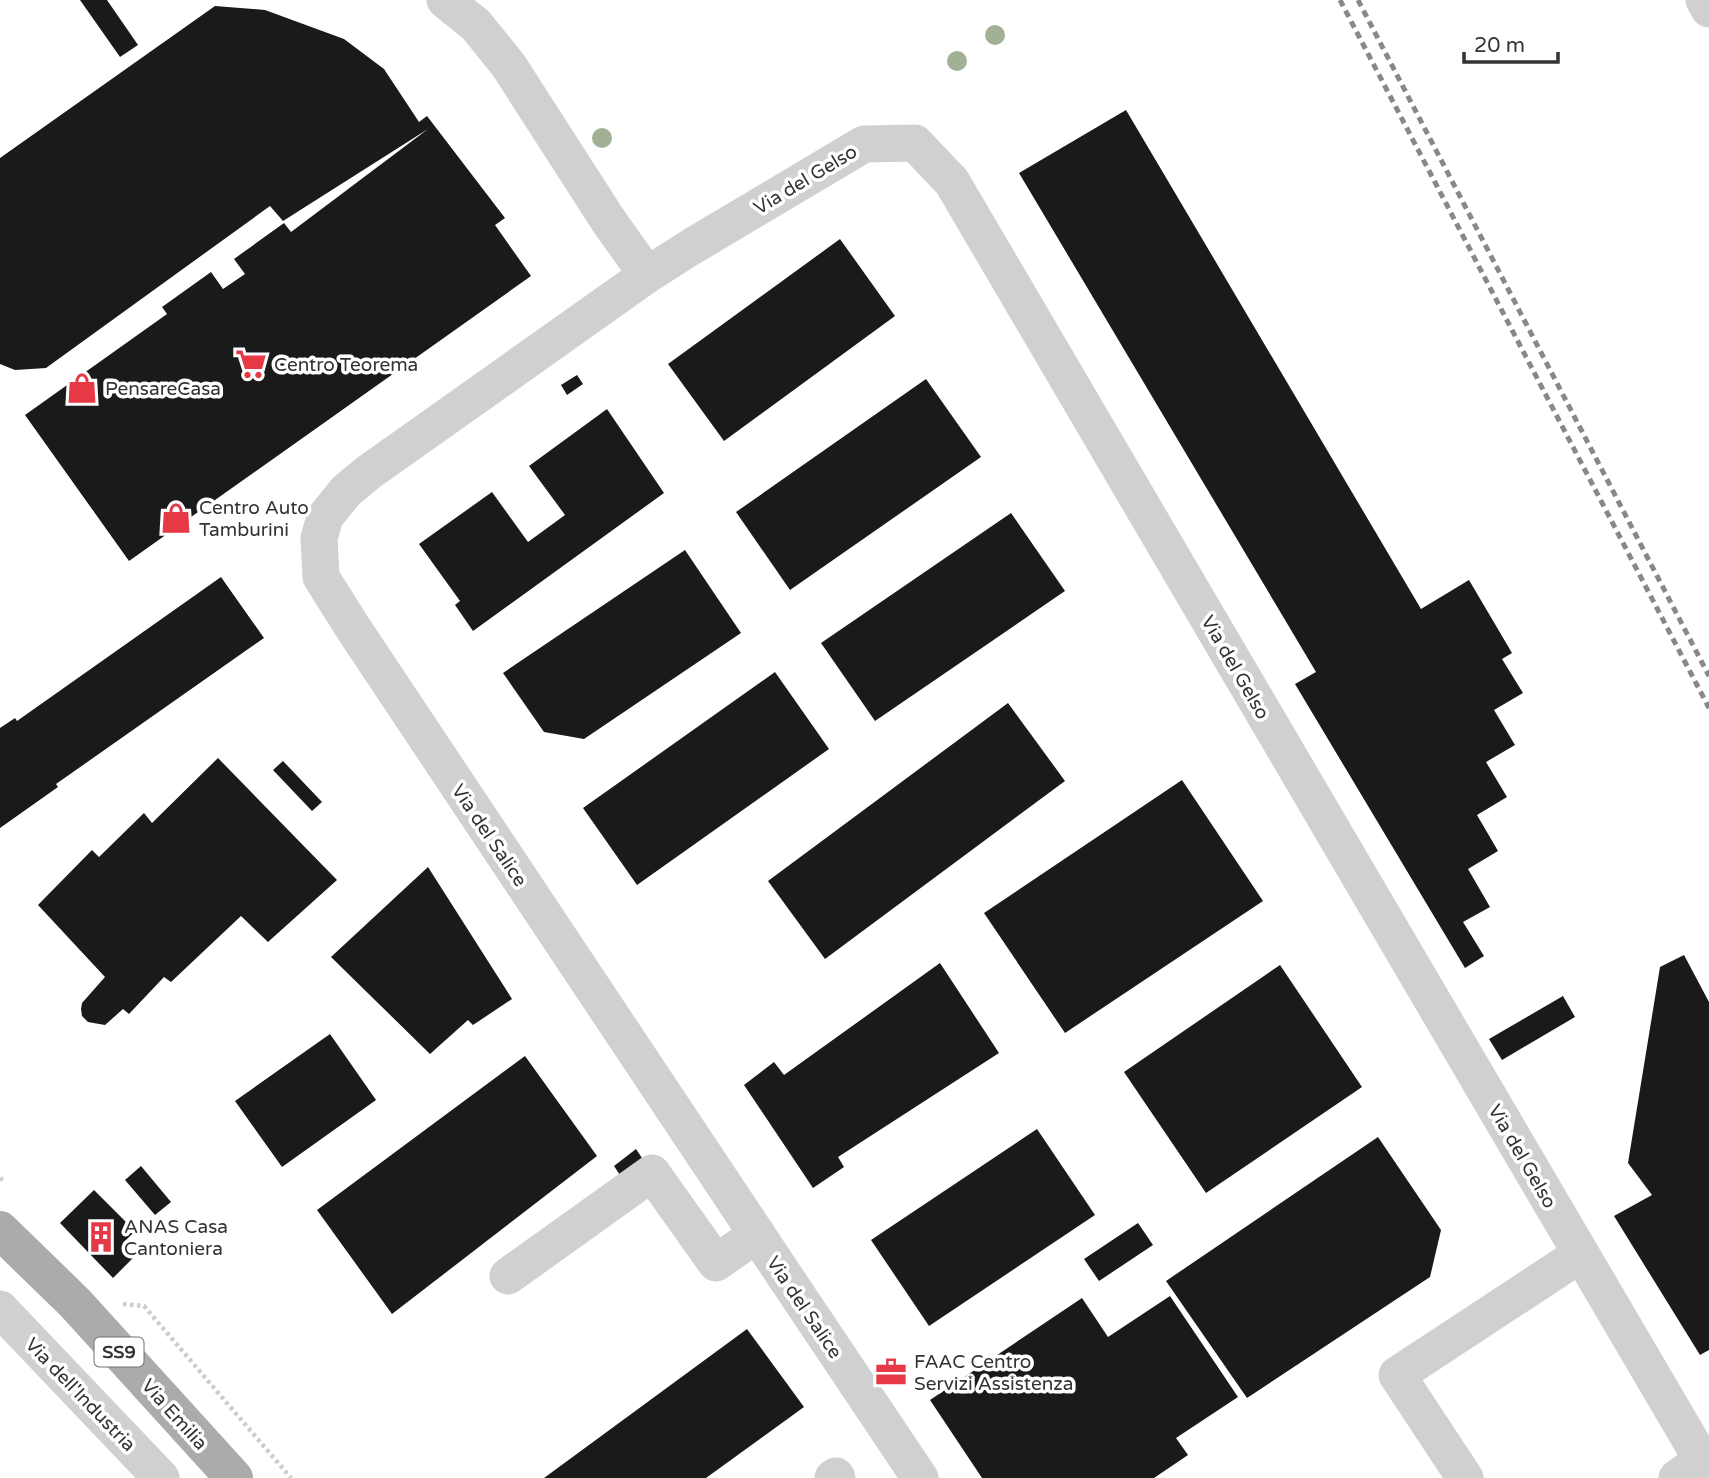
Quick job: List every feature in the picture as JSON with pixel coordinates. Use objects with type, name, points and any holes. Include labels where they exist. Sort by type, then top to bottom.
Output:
[{"type":"main road","name":"Via Emilia","points":[[0,1230],[75,1303],[234,1478]]},
{"type":"street","points":[[445,0],[476,24],[509,66],[608,220],[647,275]]},
{"type":"street","points":[[1704,0],[1709,9]]},
{"type":"street","name":"Via del Gelso","points":[[647,275],[864,144],[915,143],[952,182],[1581,1254],[1696,1464]]},
{"type":"street","name":"Via del Salice","points":[[647,275],[346,491],[325,517],[319,538],[321,577],[920,1478]]},
{"type":"street","points":[[509,1276],[652,1174],[708,1269],[757,1234]]},
{"type":"street","points":[[1465,1478],[1397,1375],[1581,1254]]},
{"type":"street","name":"Via dell'Industria","points":[[0,1309],[162,1478]]},
{"type":"path","points":[[118,1303],[144,1306],[292,1478]]},
{"type":"building","points":[[80,0],[107,0],[138,45],[120,57]]},
{"type":"building","points":[[215,6],[265,10],[344,39],[384,69],[419,122],[427,116],[505,218],[495,225],[531,276],[129,561],[25,415],[167,314],[162,307],[211,272],[223,289],[245,274],[234,259],[284,223],[291,232],[428,129],[283,221],[270,206],[46,368],[15,370],[0,364],[0,158]]},
{"type":"building","points":[[1126,110],[1421,609],[1469,580],[1512,653],[1502,659],[1523,693],[1494,710],[1515,745],[1486,762],[1507,797],[1477,815],[1498,851],[1468,869],[1490,907],[1463,922],[1484,956],[1465,968],[1295,684],[1316,672],[1019,173]]},
{"type":"building","points":[[840,239],[895,316],[724,441],[668,364]]},
{"type":"building","points":[[577,375],[583,384],[567,395],[561,385]]},
{"type":"building","points":[[926,379],[981,457],[790,590],[736,512]]},
{"type":"building","points":[[607,409],[664,493],[473,631],[455,605],[460,601],[419,544],[492,492],[528,542],[565,515],[529,466]]},
{"type":"building","points":[[1011,513],[1065,591],[875,721],[821,643]]},
{"type":"building","points":[[685,550],[741,633],[584,739],[544,732],[503,673]]},
{"type":"building","points":[[221,577],[264,638],[56,784],[58,787],[0,828],[0,728],[15,718],[17,721]]},
{"type":"building","points":[[775,672],[829,749],[637,885],[583,808]]},
{"type":"building","points":[[1008,703],[1065,781],[825,959],[768,881]]},
{"type":"building","points":[[218,758],[337,880],[268,942],[241,916],[171,982],[164,977],[129,1014],[123,1009],[105,1025],[88,1022],[82,1016],[82,1003],[105,977],[38,905],[92,850],[99,857],[144,813],[152,823]]},
{"type":"building","points":[[283,761],[322,802],[312,811],[273,770]]},
{"type":"building","points":[[1182,780],[1263,901],[1065,1033],[984,913]]},
{"type":"building","points":[[428,867],[512,999],[473,1025],[468,1020],[430,1054],[331,957]]},
{"type":"building","points":[[1684,955],[1709,1002],[1709,1350],[1700,1355],[1614,1216],[1652,1195],[1628,1163],[1660,967]]},
{"type":"building","points":[[940,963],[999,1053],[838,1157],[844,1167],[813,1188],[744,1085],[774,1062],[784,1075]]},
{"type":"building","points":[[1280,965],[1362,1087],[1206,1193],[1124,1072]]},
{"type":"building","points":[[1563,996],[1575,1017],[1502,1060],[1489,1039]]},
{"type":"building","points":[[330,1034],[376,1100],[282,1167],[235,1101]]},
{"type":"building","points":[[525,1056],[597,1156],[392,1314],[317,1210]]},
{"type":"building","points":[[1037,1129],[1095,1215],[929,1326],[871,1240]]},
{"type":"building","points":[[1378,1137],[1441,1230],[1430,1277],[1247,1398],[1166,1281]]},
{"type":"building","points":[[636,1149],[644,1161],[622,1178],[614,1166]]},
{"type":"building","points":[[141,1166],[171,1202],[155,1215],[125,1180]]},
{"type":"building","name":"ANAS Casa Cantoniera","points":[[94,1190],[135,1231],[123,1243],[135,1256],[113,1278],[60,1223]]},
{"type":"building","points":[[1138,1223],[1153,1245],[1099,1281],[1084,1259]]},
{"type":"building","points":[[1170,1296],[1238,1397],[1176,1438],[1188,1455],[1154,1478],[982,1478],[930,1400],[1082,1298],[1108,1337]]},
{"type":"building","points":[[747,1329],[804,1407],[706,1478],[544,1478]]},
{"type":"railway","points":[[1340,0],[1709,708]]},
{"type":"railway","points":[[1358,0],[1709,676]]},
{"type":"place","name":"Centro Teorema","points":[[251,364]]},
{"type":"place","name":"PensareCasa","points":[[82,388]]},
{"type":"place","name":"Centro Auto Tamburini","points":[[176,518]]},
{"type":"place","name":"ANAS Casa Cantoniera","points":[[101,1237]]},
{"type":"place","name":"FAAC Centro Servizi Assistenza","points":[[891,1372]]}]
